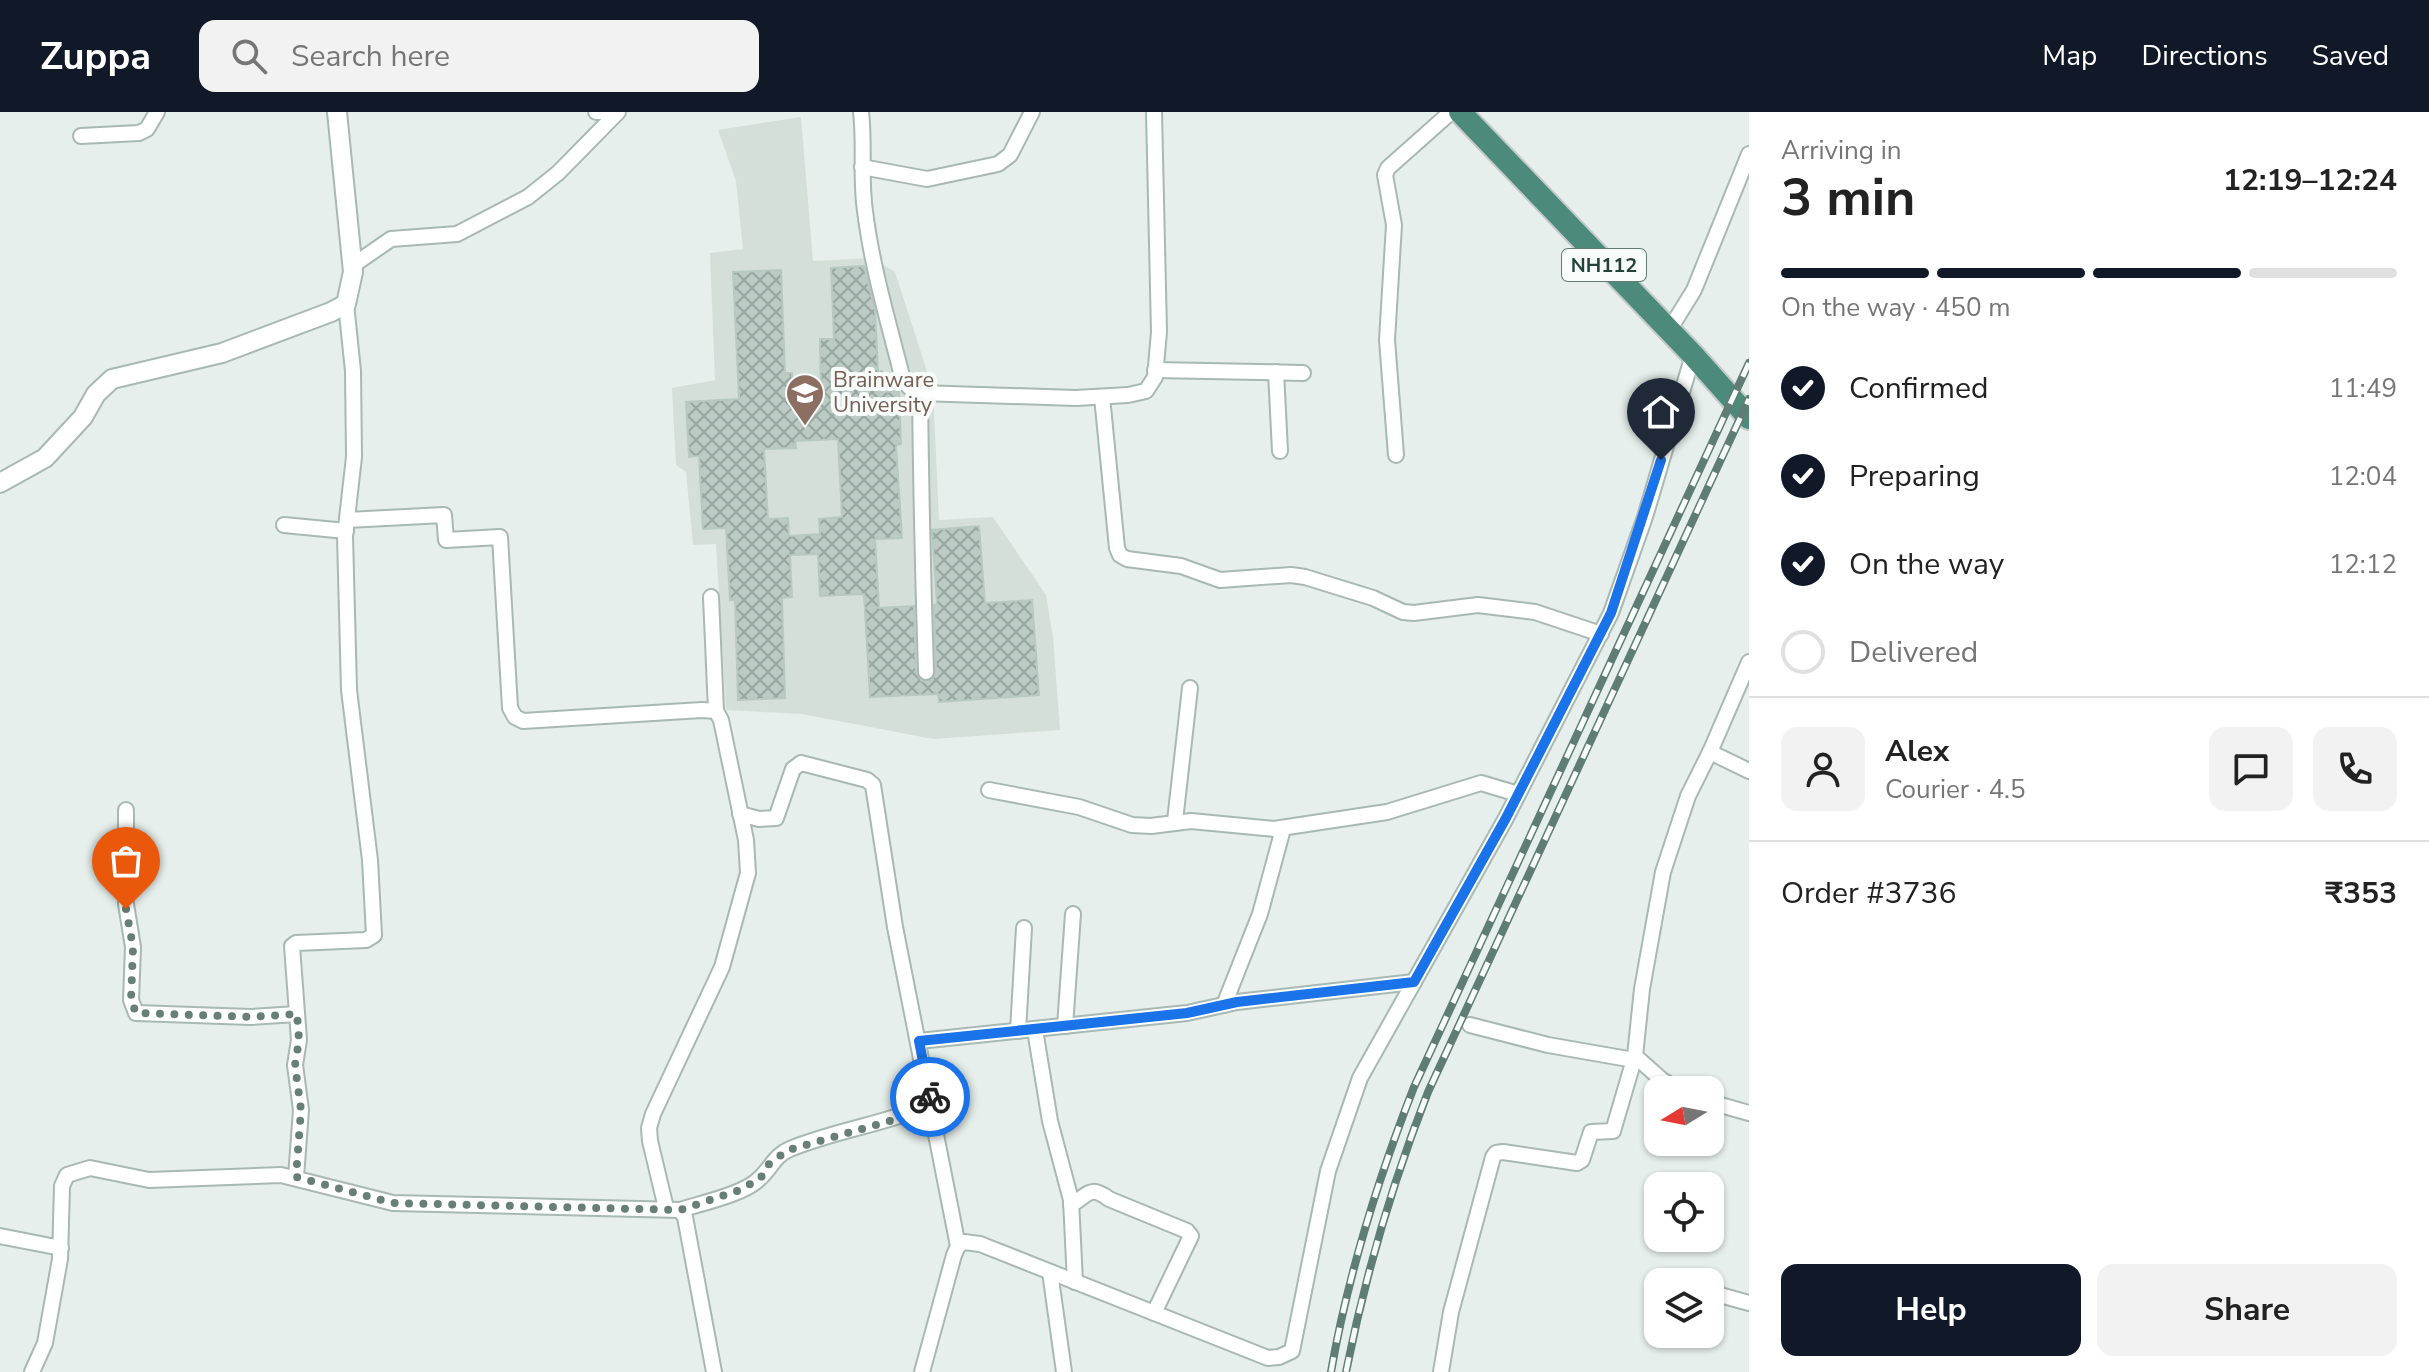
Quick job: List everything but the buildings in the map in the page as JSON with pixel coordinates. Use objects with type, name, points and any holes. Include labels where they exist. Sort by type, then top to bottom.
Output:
[{"type":"highway","name":"NH112","points":[[1460,112],[1693,355],[1749,418]]},
{"type":"street","points":[[81,136],[139,133],[147,129],[157,112]]},
{"type":"street","points":[[296,1177],[301,1110],[295,1065],[299,1040],[292,946],[296,943],[366,940],[374,935],[370,860],[350,703],[346,525],[354,457],[353,371],[346,304],[352,266],[337,112]]},
{"type":"street","points":[[352,266],[391,239],[457,234],[528,197],[558,173],[618,112]]},
{"type":"street","points":[[861,112],[864,209],[903,380],[920,393],[1102,397],[1146,391],[1155,377],[1159,332],[1154,112]]},
{"type":"street","points":[[862,167],[927,179],[998,164],[1010,155],[1032,112]]},
{"type":"street","points":[[1396,455],[1387,340],[1394,225],[1385,175],[1388,168],[1451,112]]},
{"type":"street","points":[[1668,332],[1694,290],[1749,154]]},
{"type":"street","points":[[0,483],[45,458],[83,417],[96,394],[112,379],[222,353],[346,304]]},
{"type":"street","points":[[958,1246],[964,1242],[980,1244],[1268,1358],[1292,1351],[1328,1171],[1360,1078],[1436,946],[1611,613],[1645,517],[1693,355]]},
{"type":"street","points":[[1155,370],[1303,373]]},
{"type":"street","points":[[1276,372],[1280,451]]},
{"type":"street","points":[[920,393],[926,672]]},
{"type":"street","points":[[1102,397],[1117,548],[1120,555],[1127,559],[1181,566],[1220,580],[1291,575],[1305,577],[1373,598],[1403,612],[1478,605],[1535,612],[1601,634]]},
{"type":"street","points":[[284,525],[346,525],[444,515],[446,540],[500,537],[510,708],[515,717],[523,721],[716,711]]},
{"type":"street","points":[[711,597],[716,711],[721,720],[746,840],[748,873],[729,944],[709,997],[649,1128],[673,1209],[685,1217],[714,1372]]},
{"type":"street","points":[[1441,1372],[1451,1312],[1493,1157],[1503,1152],[1577,1163],[1582,1160],[1591,1132],[1613,1131],[1634,1058],[1642,989],[1663,872],[1688,796],[1749,662]]},
{"type":"street","points":[[1175,821],[1190,688]]},
{"type":"street","points":[[1710,752],[1749,771]]},
{"type":"street","points":[[740,814],[759,819],[776,818],[793,769],[801,763],[867,780],[873,785],[895,927],[958,1246],[922,1372]]},
{"type":"street","points":[[989,790],[1079,807],[1132,825],[1151,826],[1175,821],[1283,829],[1387,812],[1481,783],[1518,794]]},
{"type":"street","points":[[126,810],[126,904],[133,947],[131,1000],[136,1013],[251,1017],[297,1014]]},
{"type":"street","points":[[1224,1005],[1260,914],[1283,829]]},
{"type":"street","points":[[1065,1026],[1073,914]]},
{"type":"street","points":[[1018,1031],[1024,928]]},
{"type":"street","points":[[919,1041],[1187,1013],[1224,1005],[1414,982]]},
{"type":"street","points":[[1470,1025],[1548,1045],[1634,1058],[1657,1076]]},
{"type":"street","points":[[1035,1030],[1050,1121],[1071,1205],[1075,1282]]},
{"type":"street","points":[[32,1372],[48,1331],[61,1248],[62,1186],[67,1175],[85,1169],[149,1180],[271,1175],[296,1177],[393,1203],[673,1209],[737,1191],[760,1179],[769,1164],[788,1150],[904,1117],[932,1104]]},
{"type":"street","points":[[1724,1106],[1749,1113]]},
{"type":"street","points":[[1071,1205],[1093,1191],[1100,1191],[1109,1199],[1187,1231],[1191,1236],[1154,1313]]},
{"type":"street","points":[[0,1236],[61,1248]]},
{"type":"street","points":[[1050,1272],[1064,1372]]},
{"type":"street","points":[[1724,1298],[1749,1303]]},
{"type":"shaded area","name":"Brainware University","points":[[801,117],[813,261],[872,258],[895,272],[933,390],[939,520],[993,517],[1046,595],[1053,637],[1060,730],[933,739],[802,714],[726,710],[716,544],[693,545],[686,472],[676,465],[672,388],[715,380],[710,253],[743,249],[736,181],[718,130]]},
{"type":"railway","points":[[1331,1372],[1365,1227],[1414,1087],[1749,363]]},
{"type":"railway","points":[[1346,1372],[1381,1230],[1428,1092],[1749,399]]},
{"type":"way so far","points":[[126,909],[133,947],[131,1000],[136,1013],[251,1017],[297,1014],[299,1046],[295,1065],[301,1110],[296,1177],[393,1203],[680,1210],[737,1191],[760,1179],[769,1164],[788,1150],[904,1117],[932,1104],[930,1097]]},
{"type":"place","name":"Brainware University","points":[[805,427]]},
{"type":"route","points":[[930,1097],[919,1041],[1187,1013],[1237,1002],[1414,982],[1506,818],[1611,613],[1645,517],[1661,460]]}]
